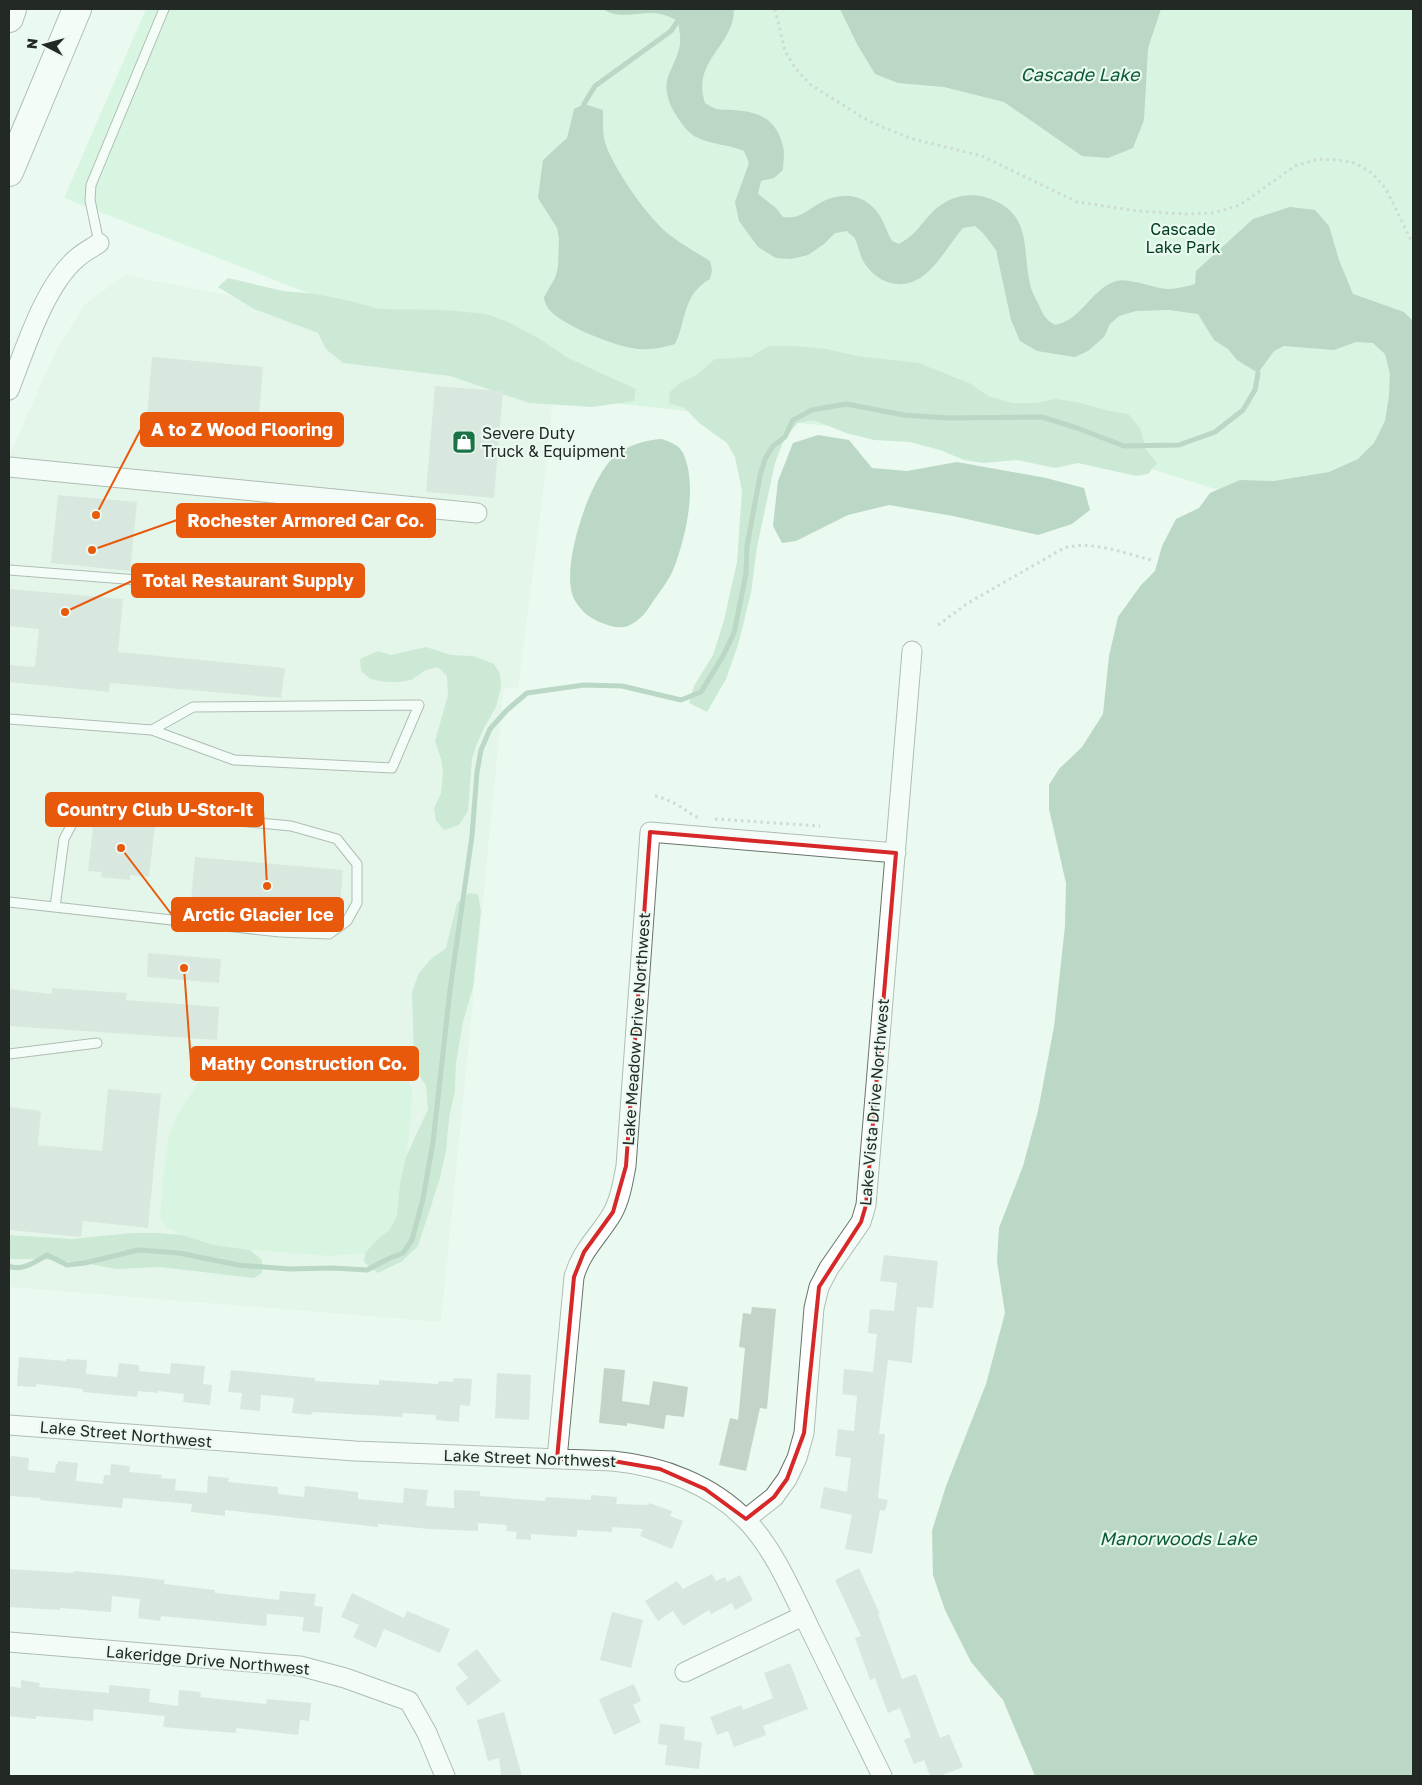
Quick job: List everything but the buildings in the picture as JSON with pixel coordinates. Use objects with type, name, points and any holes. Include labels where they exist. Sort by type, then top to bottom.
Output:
[{"type":"highway","points":[[9,18],[12,9]]},
{"type":"highway","points":[[9,172],[78,9]]},
{"type":"street","points":[[9,390],[46,300],[54,286],[77,258],[99,243]]},
{"type":"street","points":[[9,467],[477,513]]},
{"type":"street","name":"Lake Vista Drive Northwest","points":[[746,1519],[774,1497],[787,1479],[797,1458],[804,1432],[814,1308],[818,1287],[828,1268],[861,1222],[866,1205],[912,651]]},
{"type":"street","name":"Lake Meadow Drive Northwest","points":[[557,1459],[574,1277],[584,1252],[613,1212],[626,1166],[650,832],[896,853]]},
{"type":"street","name":"Lake Street Northwest","points":[[9,1425],[355,1451],[622,1462],[660,1469],[680,1476],[722,1500],[746,1519],[765,1544],[776,1562],[882,1776]]},
{"type":"street","points":[[686,1672],[803,1616]]},
{"type":"street","name":"Lakeridge Drive Northwest","points":[[9,1642],[300,1666],[346,1678],[409,1701],[427,1733],[445,1776]]},
{"type":"lane","points":[[99,243],[90,200],[92,185],[164,9]]},
{"type":"lane","points":[[9,570],[202,585]]},
{"type":"lane","points":[[9,719],[152,730],[234,760],[392,768],[419,706],[193,707],[152,730]]},
{"type":"lane","points":[[9,902],[54,907],[280,932],[329,934],[347,921],[357,903],[357,864],[337,839],[291,826],[92,807],[73,822],[64,839],[54,907]]},
{"type":"lane","points":[[9,1054],[97,1043]]},
{"type":"path","points":[[775,9],[785,51],[795,68],[812,85],[867,120],[887,129],[913,139],[982,156],[1077,202],[1138,211],[1186,214],[1213,213],[1240,205],[1296,166],[1318,159],[1337,160],[1355,163],[1372,173],[1386,189],[1413,244]]},
{"type":"path","points":[[938,625],[968,603],[1064,548],[1077,544],[1151,560]]},
{"type":"path","points":[[655,796],[670,801],[697,817],[820,826]]},
{"type":"highlighted area","points":[[650,832],[896,853],[866,1205],[861,1222],[819,1287],[804,1433],[787,1479],[774,1497],[746,1519],[705,1489],[660,1469],[613,1461],[557,1459],[574,1277],[584,1252],[613,1212],[626,1166]]},
{"type":"shaded area","points":[[125,275],[406,331],[553,388],[550,436],[518,689],[504,688],[441,1322],[9,1287],[9,456],[57,348],[85,304]]},
{"type":"shaded area","points":[[228,278],[283,291],[316,294],[379,309],[445,310],[486,314],[508,322],[538,338],[568,358],[636,389],[634,401],[592,407],[529,403],[450,376],[343,363],[326,349],[318,333],[254,309],[218,287]]},
{"type":"shaded area","points":[[768,346],[826,349],[857,356],[919,363],[971,384],[988,396],[1012,403],[1036,403],[1056,399],[1128,414],[1140,428],[1146,450],[1157,463],[1148,474],[1136,476],[1078,463],[1055,468],[1017,460],[983,463],[964,460],[940,450],[910,442],[874,440],[846,433],[814,420],[798,423],[785,437],[775,463],[757,547],[751,593],[738,645],[726,679],[707,712],[689,703],[694,686],[713,655],[724,620],[737,562],[742,491],[735,457],[727,443],[699,423],[685,408],[669,403],[670,392],[681,382],[697,375],[715,359],[751,357]]},
{"type":"shaded area","points":[[426,647],[451,655],[473,656],[494,664],[500,674],[501,687],[496,707],[484,728],[472,759],[468,811],[459,825],[444,830],[436,821],[434,808],[441,793],[443,772],[435,741],[448,695],[447,676],[438,667],[426,670],[411,680],[386,682],[370,679],[361,671],[360,659],[378,651],[391,655]]},
{"type":"shaded area","points":[[469,893],[478,894],[481,911],[473,987],[463,1022],[456,1063],[455,1091],[440,1178],[418,1246],[401,1262],[378,1273],[364,1262],[365,1253],[380,1237],[390,1230],[397,1215],[400,1184],[406,1157],[428,1109],[426,1086],[418,1073],[414,1056],[412,992],[419,973],[431,959],[446,948],[457,903]]},
{"type":"shaded area","points":[[132,1233],[182,1235],[214,1245],[250,1250],[262,1260],[262,1273],[254,1278],[160,1267],[116,1269],[85,1263],[41,1259],[9,1259],[9,1235],[72,1239]]},
{"type":"green space","name":"Cascade Lake Park","points":[[146,9],[1413,9],[1413,551],[1110,456],[583,400],[64,198]]},
{"type":"green space","points":[[273,1062],[396,1071],[406,1077],[412,1089],[411,1118],[397,1215],[390,1230],[380,1237],[365,1253],[332,1256],[250,1250],[214,1245],[182,1235],[168,1228],[160,1218],[164,1167],[169,1136],[176,1117],[198,1083],[216,1071],[235,1063]]},
{"type":"water","name":"Manorwoods Lake","points":[[603,9],[734,9],[728,34],[708,64],[702,88],[705,103],[710,106],[719,110],[743,111],[759,115],[776,129],[784,149],[783,170],[774,178],[761,181],[758,194],[776,208],[783,217],[800,215],[833,198],[850,196],[858,198],[874,208],[882,219],[892,241],[899,244],[914,233],[935,209],[949,200],[972,195],[988,198],[1003,205],[1013,213],[1019,223],[1023,235],[1031,288],[1043,314],[1055,325],[1072,317],[1107,285],[1116,281],[1122,280],[1169,289],[1195,284],[1196,271],[1253,219],[1290,207],[1315,210],[1329,226],[1339,260],[1353,294],[1404,312],[1413,321],[1413,1776],[1035,1776],[1003,1700],[971,1662],[945,1610],[933,1575],[932,1531],[946,1486],[986,1384],[1005,1313],[997,1261],[999,1228],[1023,1166],[1038,1111],[1054,1027],[1065,926],[1066,883],[1049,809],[1049,785],[1059,769],[1082,747],[1103,714],[1109,656],[1118,617],[1141,585],[1155,571],[1162,546],[1176,519],[1199,508],[1210,493],[1240,480],[1274,481],[1329,472],[1358,459],[1374,443],[1385,421],[1390,374],[1385,354],[1373,343],[1356,342],[1334,350],[1284,346],[1274,351],[1258,373],[1237,360],[1228,349],[1214,340],[1198,314],[1169,310],[1136,311],[1119,316],[1110,324],[1104,337],[1088,351],[1075,357],[1037,351],[1020,341],[1011,320],[996,250],[975,226],[963,228],[929,271],[908,283],[894,284],[874,274],[863,260],[854,238],[847,231],[835,233],[824,244],[808,255],[791,259],[776,258],[758,247],[739,221],[735,202],[749,163],[744,151],[708,142],[694,136],[683,125],[671,106],[666,89],[668,77],[680,44],[678,21],[658,14],[620,15]]},
{"type":"water","name":"Cascade Lake","points":[[840,9],[1161,9],[1148,48],[1144,120],[1133,148],[1108,158],[1082,156],[1004,102],[944,87],[898,83],[875,74],[857,44]]},
{"type":"water","points":[[584,104],[603,110],[603,125],[607,148],[626,183],[644,208],[662,229],[710,261],[712,270],[710,279],[701,285],[690,300],[675,344],[643,349],[611,343],[560,319],[546,305],[544,297],[555,278],[558,267],[559,239],[557,228],[538,198],[543,160],[567,138],[574,109]]},
{"type":"water","points":[[818,435],[849,440],[872,468],[907,471],[957,462],[1046,478],[1084,488],[1090,510],[1072,524],[1038,535],[953,516],[889,505],[848,515],[796,541],[782,543],[773,526],[778,481],[793,443]]},
{"type":"water","points":[[662,439],[674,444],[683,453],[690,480],[689,511],[683,541],[672,572],[646,611],[637,621],[628,626],[611,626],[589,617],[574,599],[570,585],[571,567],[580,524],[596,482],[616,455],[626,448],[637,444]]},
{"type":"waterway","points":[[584,104],[595,86],[671,31],[686,9]]},
{"type":"waterway","points":[[9,1266],[24,1267],[47,1255],[67,1265],[85,1263],[138,1250],[179,1253],[238,1265],[290,1269],[332,1268],[367,1270],[403,1253],[412,1240],[423,1199],[433,1142],[450,990],[472,836],[477,772],[481,750],[490,729],[507,710],[527,693],[584,685],[622,686],[681,700],[701,692],[723,656],[734,633],[746,574],[747,546],[765,459],[773,446],[785,437],[793,420],[812,410],[846,404],[904,415],[948,418],[1042,417],[1124,446],[1179,445],[1215,432],[1243,410],[1255,390],[1258,373]]},
{"type":"place","name":"Severe Duty Truck & Equipment","points":[[464,442]]},
{"type":"place","name":"A to Z Wood Flooring","points":[[96,515]]},
{"type":"place","name":"Rochester Armored Car Co.","points":[[92,550]]},
{"type":"place","name":"Total Restaurant Supply","points":[[65,612]]},
{"type":"place","name":"Arctic Glacier Ice","points":[[121,848]]},
{"type":"place","name":"Country Club U-Stor-It","points":[[267,886]]},
{"type":"place","name":"Mathy Construction Co.","points":[[184,968]]}]
